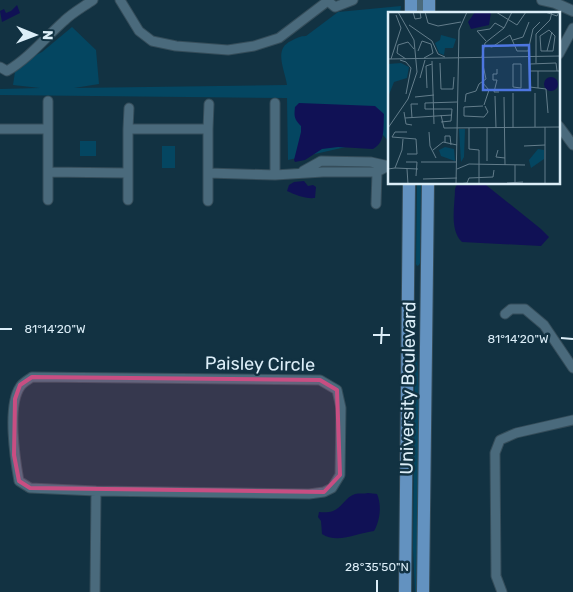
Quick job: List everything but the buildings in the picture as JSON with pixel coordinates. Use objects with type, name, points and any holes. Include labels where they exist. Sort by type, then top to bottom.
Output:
[{"type":"main road","name":"University Boulevard","points":[[405,592],[409,185]]},
{"type":"main road","name":"University Boulevard","points":[[423,592],[428,185]]},
{"type":"main road","points":[[408,283],[415,285],[420,293],[425,381]]},
{"type":"street","points":[[0,67],[7,71],[16,66],[65,20],[93,0]]},
{"type":"street","points":[[120,0],[139,31],[152,41],[176,46],[228,50],[254,46],[279,38],[329,1],[335,7],[353,0]]},
{"type":"street","points":[[417,0],[423,12]]},
{"type":"street","points":[[542,0],[555,3],[573,11]]},
{"type":"street","points":[[560,52],[573,28]]},
{"type":"street","points":[[48,101],[48,200]]},
{"type":"street","points":[[275,175],[276,103]]},
{"type":"street","points":[[208,201],[209,104]]},
{"type":"street","points":[[128,200],[129,108]]},
{"type":"street","points":[[560,127],[573,145]]},
{"type":"street","points":[[0,130],[48,129]]},
{"type":"street","points":[[128,129],[208,129]]},
{"type":"street","points":[[301,173],[321,161],[371,162],[388,166]]},
{"type":"street","points":[[208,172],[275,175],[377,172],[388,166]]},
{"type":"street","points":[[48,172],[128,173]]},
{"type":"street","points":[[376,204],[377,172]]},
{"type":"street","points":[[505,314],[511,309],[525,309],[544,325],[573,368]]},
{"type":"street","name":"Paisley Circle","points":[[32,377],[320,380],[337,390],[341,408],[340,475],[332,488],[324,492],[309,494],[96,491],[30,488],[19,481],[14,455],[15,399],[20,385],[32,377]]},
{"type":"street","points":[[502,592],[496,576],[495,453],[500,440],[516,433],[573,420]]},
{"type":"street","points":[[95,592],[96,491]]},
{"type":"highlighted area","points":[[32,377],[320,380],[337,390],[340,475],[324,492],[30,488],[19,481],[14,455],[15,399],[20,385]]},
{"type":"shaded area","points":[[17,5],[20,13],[2,22],[0,11],[4,9],[6,13]]},
{"type":"shaded area","points":[[401,6],[400,12],[388,12],[388,141],[383,135],[346,147],[288,160],[287,98],[0,95],[0,89],[40,88],[13,85],[16,65],[42,52],[72,27],[96,50],[99,84],[74,88],[287,85],[281,54],[282,49],[296,38],[306,36],[338,12]]},
{"type":"shaded area","points":[[299,103],[375,106],[384,114],[382,138],[373,149],[338,147],[322,149],[305,160],[295,162],[301,132],[301,126],[295,115],[295,107]]},
{"type":"shaded area","points":[[80,141],[96,141],[96,156],[80,156]]},
{"type":"shaded area","points":[[162,146],[175,146],[175,168],[162,168]]},
{"type":"shaded area","points":[[304,181],[308,186],[313,185],[316,187],[315,198],[304,197],[287,191],[289,185],[294,182]]},
{"type":"shaded area","points":[[417,185],[421,185],[420,263],[417,266]]},
{"type":"shaded area","points":[[457,185],[486,185],[549,237],[541,246],[462,242],[455,231],[454,224]]},
{"type":"shaded area","points":[[415,351],[417,351],[419,398],[417,592],[415,592],[413,548]]},
{"type":"shaded area","points":[[355,494],[377,494],[380,508],[379,518],[374,531],[341,538],[328,537],[322,534],[321,521],[318,517],[319,512],[337,509],[350,496]]}]
